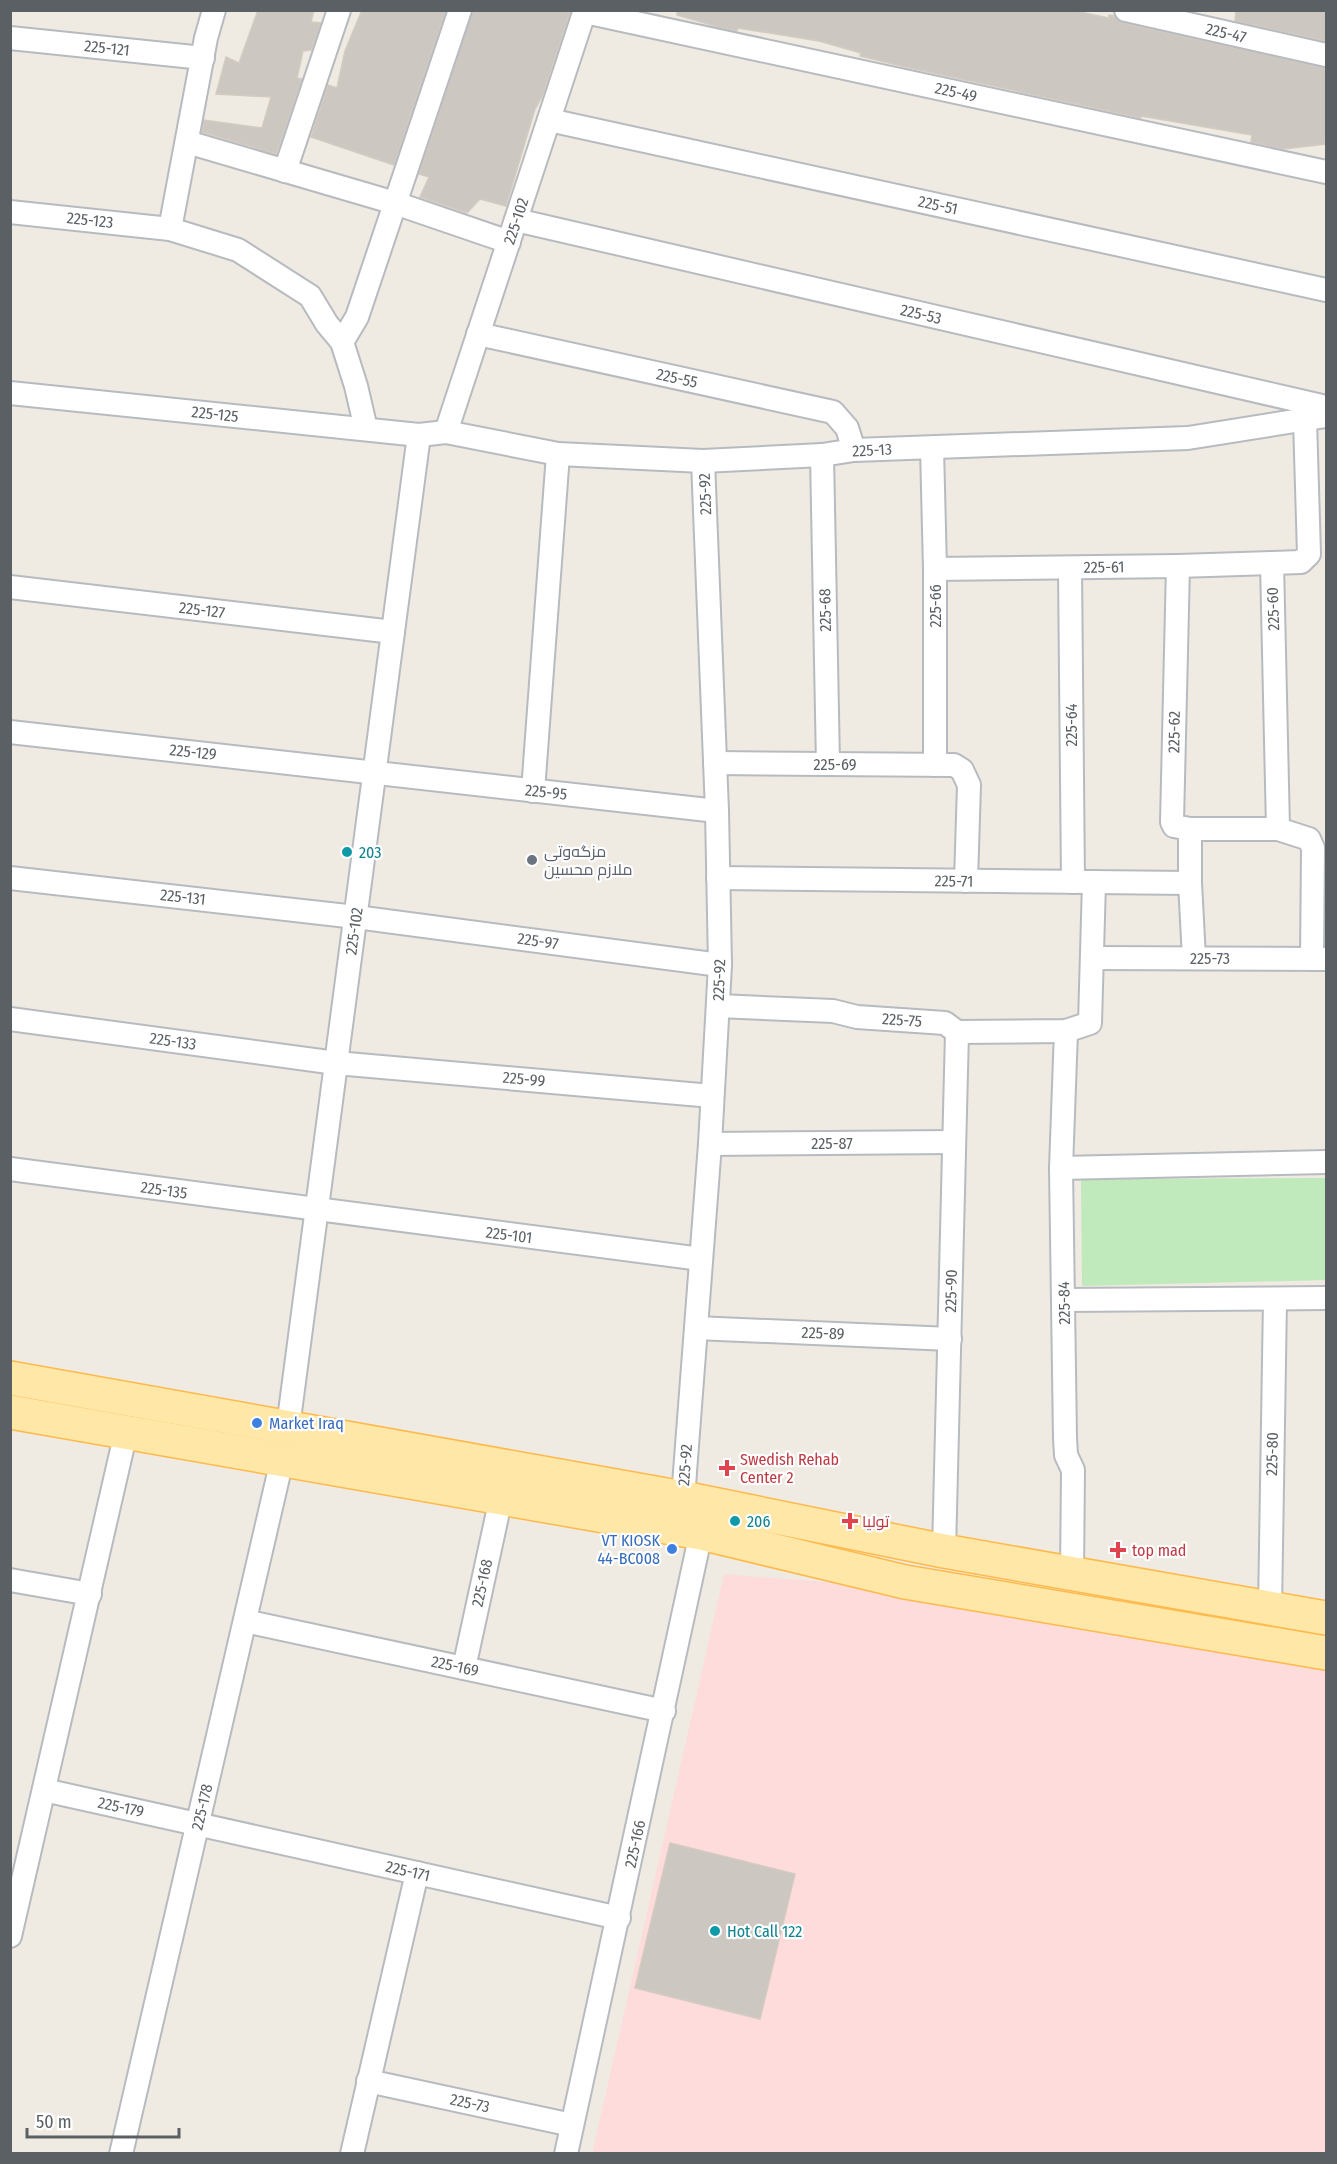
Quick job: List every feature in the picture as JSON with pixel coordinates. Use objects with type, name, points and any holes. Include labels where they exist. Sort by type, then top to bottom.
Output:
[{"type":"main road","points":[[10,1378],[683,1497],[944,1551],[1326,1618]]},
{"type":"main road","points":[[10,1412],[701,1533],[905,1582],[1326,1653]]},
{"type":"street","points":[[170,229],[213,10]]},
{"type":"street","points":[[285,171],[339,10]]},
{"type":"street","points":[[366,429],[342,342],[357,317],[460,10]]},
{"type":"street","name":"225-47","points":[[1126,10],[1326,55]]},
{"type":"street","name":"225-102","points":[[446,432],[585,11]]},
{"type":"street","name":"225-49","points":[[585,11],[1326,172]]},
{"type":"street","name":"225-121","points":[[10,38],[203,58]]},
{"type":"street","name":"225-51","points":[[549,120],[1326,290]]},
{"type":"street","points":[[187,141],[395,203],[509,242]]},
{"type":"street","name":"225-123","points":[[10,212],[170,229],[238,250],[310,296],[327,324],[342,342]]},
{"type":"street","name":"225-53","points":[[516,220],[1326,407]]},
{"type":"street","name":"225-55","points":[[478,334],[833,412],[847,428],[854,450]]},
{"type":"street","name":"225-125","points":[[10,393],[419,435]]},
{"type":"street","name":"225-13","points":[[419,435],[446,432],[558,454],[704,461],[822,455],[854,450],[1188,438],[1316,418]]},
{"type":"street","name":"225-60","points":[[1278,829],[1272,562],[1301,562],[1309,554],[1316,418]]},
{"type":"street","name":"225-102","points":[[288,1427],[419,435]]},
{"type":"street","name":"225-66","points":[[932,448],[935,569],[945,765]]},
{"type":"street","points":[[533,791],[558,454]]},
{"type":"street","name":"225-68","points":[[822,455],[828,764]]},
{"type":"street","name":"225-92","points":[[683,1497],[710,1144],[720,965],[717,811],[704,461]]},
{"type":"street","name":"225-61","points":[[935,569],[1178,566],[1272,562]]},
{"type":"street","name":"225-62","points":[[1178,566],[1172,824],[1190,829]]},
{"type":"street","name":"225-64","points":[[1070,568],[1083,882],[1093,958]]},
{"type":"street","name":"225-127","points":[[10,587],[393,632]]},
{"type":"street","name":"225-129","points":[[10,732],[375,773]]},
{"type":"street","name":"225-69","points":[[715,764],[945,765]]},
{"type":"street","points":[[945,765],[962,770],[969,785],[966,881]]},
{"type":"street","name":"225-95","points":[[375,773],[717,811]]},
{"type":"street","points":[[1194,958],[1190,829],[1278,829],[1309,839],[1314,848],[1319,959]]},
{"type":"street","name":"225-131","points":[[10,878],[356,917]]},
{"type":"street","name":"225-71","points":[[718,878],[1190,883]]},
{"type":"street","name":"225-97","points":[[356,917],[720,965]]},
{"type":"street","name":"225-73","points":[[1093,958],[1319,959]]},
{"type":"street","name":"225-84","points":[[1072,1574],[1073,1470],[1066,1455],[1061,1168],[1074,1029],[1090,1023],[1093,958]]},
{"type":"street","name":"225-75","points":[[718,1006],[833,1011],[857,1017],[945,1023],[957,1032],[1074,1029]]},
{"type":"street","name":"225-133","points":[[10,1019],[336,1063]]},
{"type":"street","name":"225-90","points":[[944,1551],[957,1032]]},
{"type":"street","name":"225-99","points":[[336,1063],[712,1096]]},
{"type":"street","name":"225-87","points":[[710,1144],[953,1143]]},
{"type":"street","points":[[1061,1168],[1326,1162]]},
{"type":"street","name":"225-135","points":[[10,1169],[317,1210]]},
{"type":"street","name":"225-101","points":[[317,1210],[701,1259]]},
{"type":"street","points":[[1064,1300],[1326,1298]]},
{"type":"street","name":"225-80","points":[[1270,1609],[1275,1299]]},
{"type":"street","name":"225-89","points":[[696,1328],[950,1339]]},
{"type":"street","points":[[10,1936],[126,1432]]},
{"type":"street","name":"225-178","points":[[121,2154],[282,1460]]},
{"type":"street","name":"225-168","points":[[464,1668],[501,1498]]},
{"type":"street","name":"225-166","points":[[566,2154],[701,1533]]},
{"type":"street","points":[[10,1580],[90,1594]]},
{"type":"street","name":"225-169","points":[[245,1621],[664,1711]]},
{"type":"street","name":"225-179","points":[[44,1790],[198,1824]]},
{"type":"street","name":"225-171","points":[[198,1824],[619,1918]]},
{"type":"street","points":[[352,2154],[417,1873]]},
{"type":"street","name":"225-73","points":[[368,2081],[572,2125]]},
{"type":"shaded area","points":[[724,1574],[966,1593],[1326,1653],[1326,2153],[592,2154]]},
{"type":"green space","points":[[1326,1178],[1326,1280],[1082,1286],[1081,1179]]},
{"type":"building","points":[[258,10],[314,10],[311,22],[321,23],[311,50],[303,51],[297,78],[302,79],[276,154],[202,132],[204,120],[262,128],[271,97],[216,94],[226,57],[239,63]]},
{"type":"building","points":[[362,10],[446,10],[394,165],[311,137],[328,85],[337,88],[345,51]]},
{"type":"building","points":[[473,10],[571,10],[542,97],[535,109],[506,206],[480,199],[467,213],[420,197],[429,177],[419,174]]},
{"type":"building","points":[[677,10],[1070,10],[1109,18],[1109,15],[1114,16],[1123,23],[1326,68],[1326,144],[1283,149],[1251,142],[1252,135],[1141,116],[1141,118],[901,66],[860,56],[861,53],[819,41],[718,27],[677,15]]},
{"type":"building","points":[[1236,10],[1326,10],[1326,41],[1235,21]]},
{"type":"building","name":"Hot Call 122","points":[[670,1843],[795,1874],[760,2019],[635,1988]]},
{"type":"place","name":"203","points":[[347,852]]},
{"type":"place","name":"مزگه‌وتی ملازم محسین","points":[[532,860]]},
{"type":"place","name":"Market Iraq","points":[[257,1423]]},
{"type":"place","name":"Swedish Rehab Center 2","points":[[727,1468]]},
{"type":"place","name":"206","points":[[735,1521]]},
{"type":"place","name":"تولیا","points":[[850,1521]]},
{"type":"place","name":"VT KIOSK 44-BC008","points":[[672,1549]]},
{"type":"place","name":"top mad","points":[[1118,1550]]},
{"type":"place","name":"Hot Call 122","points":[[715,1931]]}]
